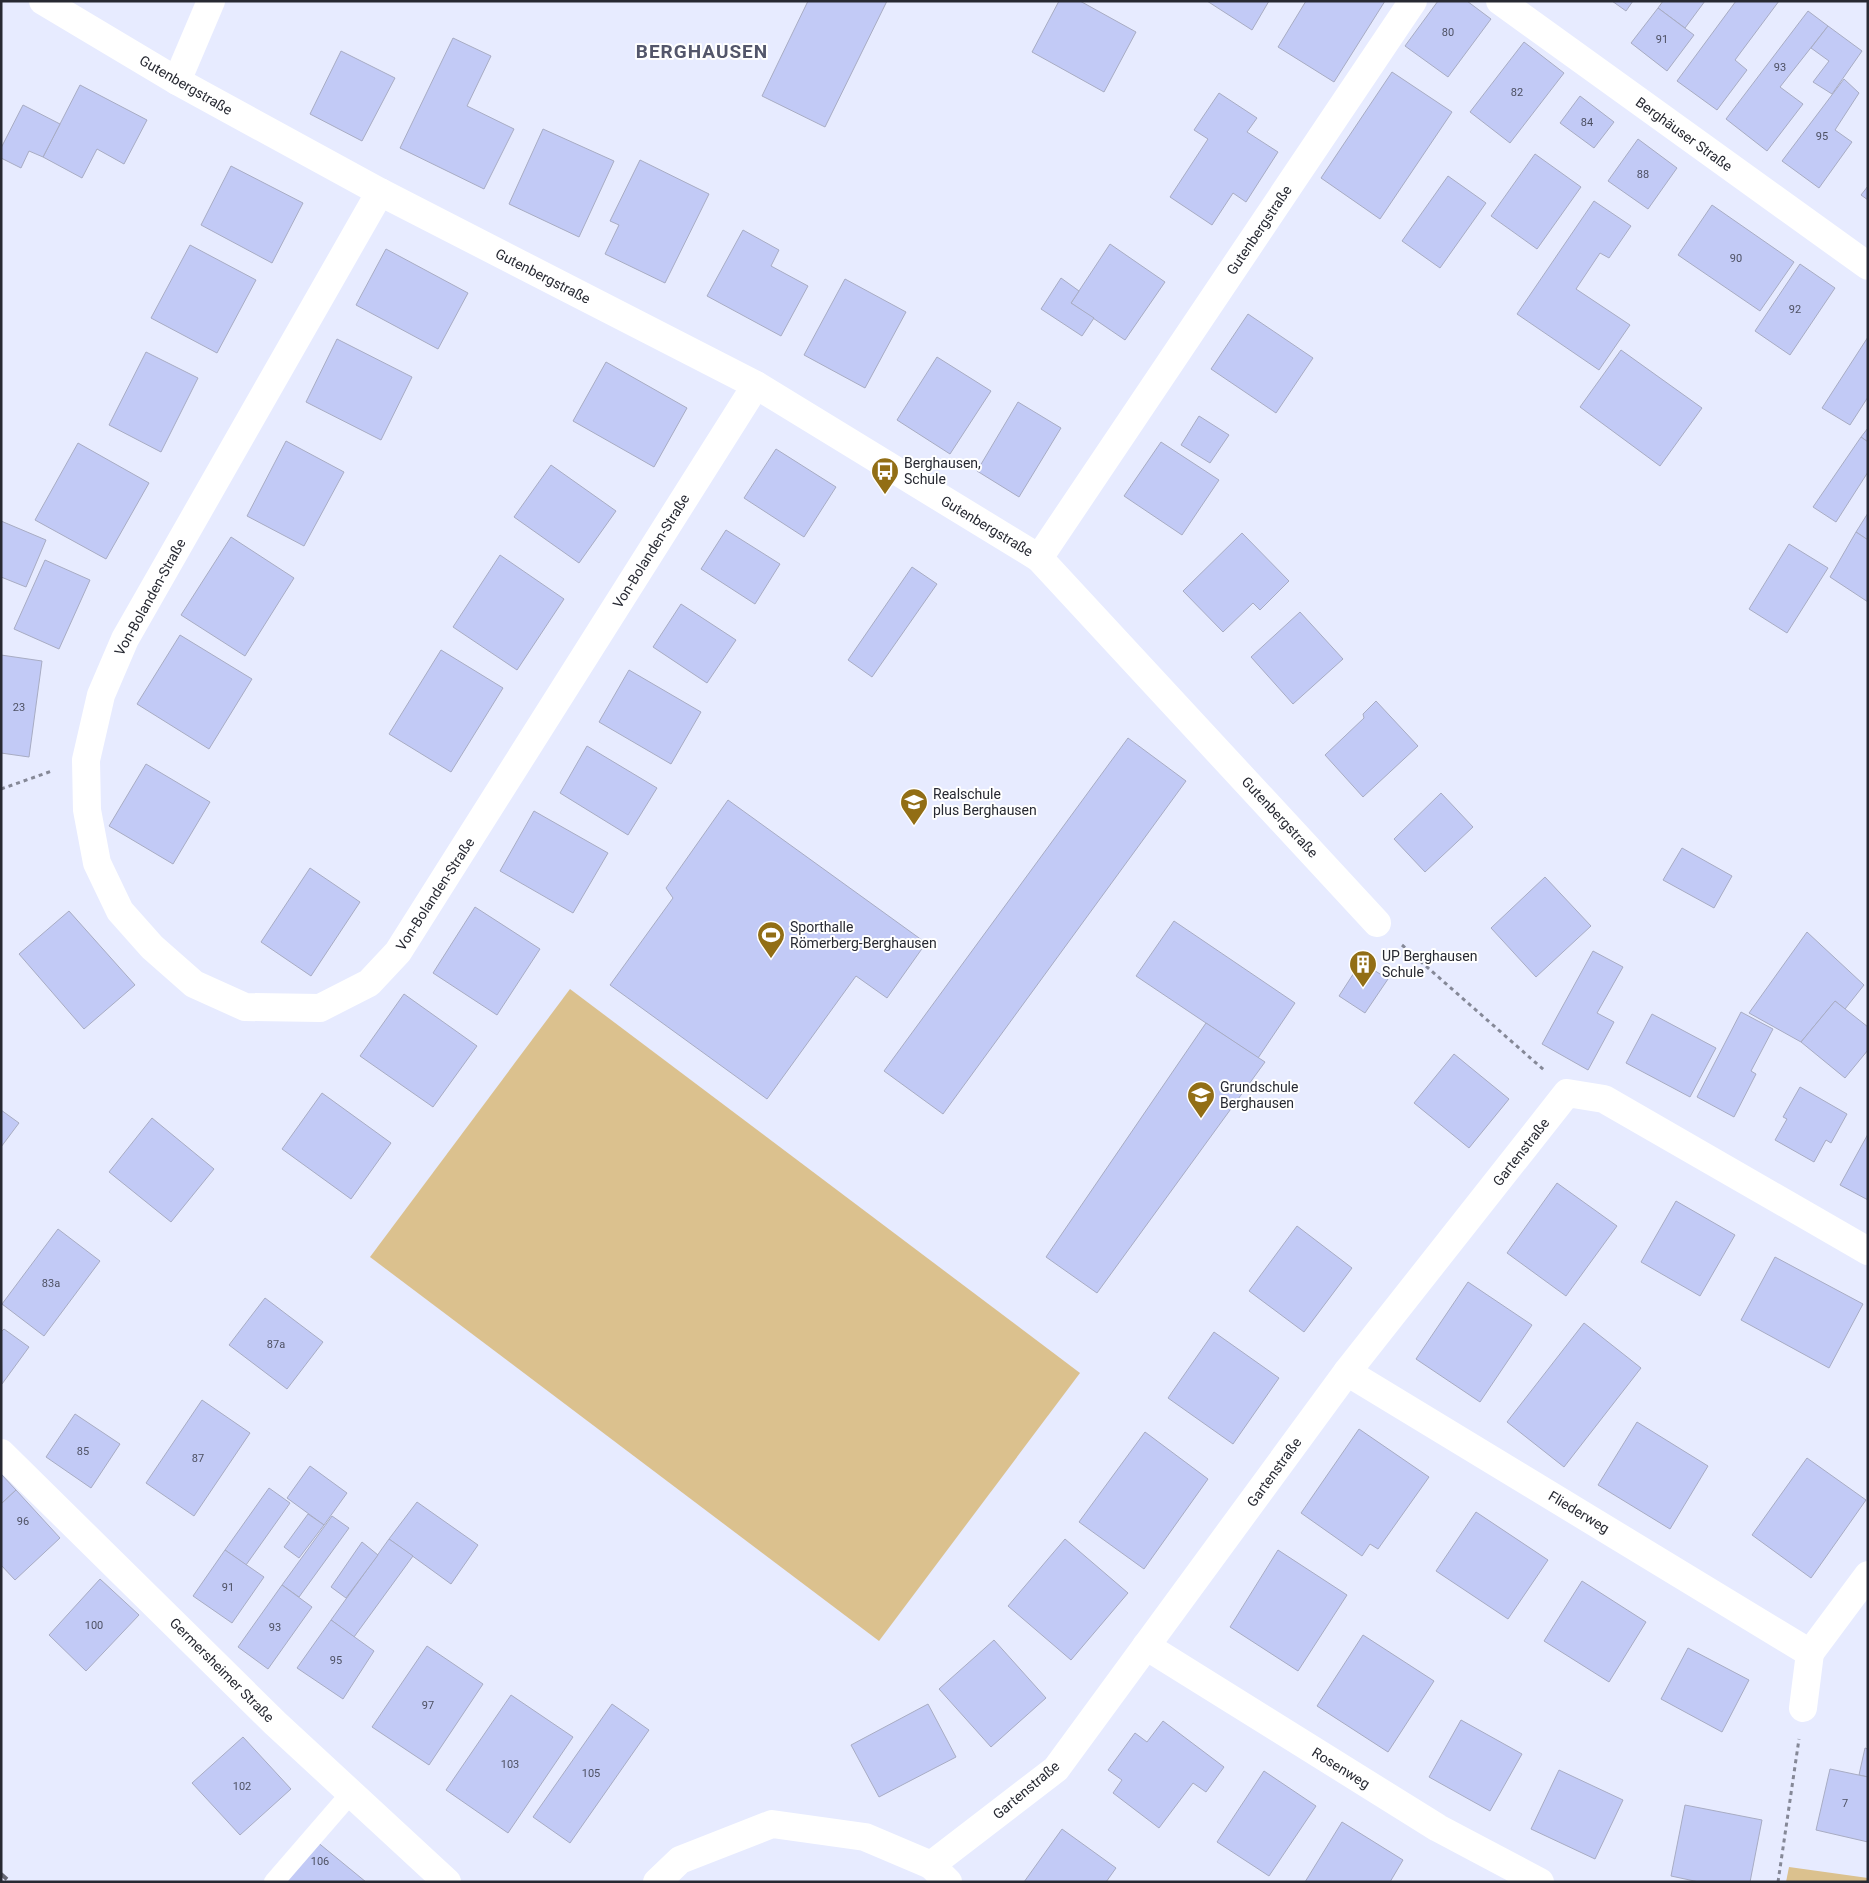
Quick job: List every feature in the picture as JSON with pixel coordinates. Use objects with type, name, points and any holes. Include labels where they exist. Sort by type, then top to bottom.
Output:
[{"type":"street","name":"Gutenbergstraße","points":[[43,1],[177,81],[380,192],[756,386],[1039,558],[1377,923]]},
{"type":"street","points":[[177,81],[211,1]]},
{"type":"street","name":"Gutenbergstraße","points":[[1039,558],[1413,1]]},
{"type":"street","name":"Berghäuser Straße","points":[[1500,1],[1868,266]]},
{"type":"street","name":"Von-Bolanden-Straße","points":[[380,192],[124,639],[102,695],[86,760],[87,810],[97,863],[120,911],[152,947],[194,984],[245,1008],[320,1008],[369,983],[398,952],[756,386]]},
{"type":"street","points":[[1567,1093],[1604,1098],[1868,1251]]},
{"type":"street","name":"Gartenstraße","points":[[657,1882],[680,1860],[772,1824],[865,1837],[940,1874],[1056,1769],[1348,1372],[1567,1093]]},
{"type":"street","name":"Fliederweg","points":[[1348,1372],[1810,1652]]},
{"type":"street","name":"Germersheimer Straße","points":[[1,1453],[275,1723],[447,1882]]},
{"type":"street","points":[[1803,1708],[1810,1652],[1868,1575]]},
{"type":"street","name":"Rosenweg","points":[[1146,1646],[1438,1828],[1540,1882]]},
{"type":"lane","points":[[274,1882],[351,1793]]},
{"type":"path","points":[[1,789],[86,760]]},
{"type":"path","points":[[1377,923],[1554,1079],[1567,1093]]},
{"type":"path","points":[[1778,1882],[1803,1708]]},
{"type":"shaded area","points":[[570,989],[1080,1373],[879,1641],[370,1257]]},
{"type":"shaded area","points":[[1789,1867],[1868,1878],[1868,1882],[1786,1882]]},
{"type":"building","points":[[808,1],[887,1],[825,127],[762,96]]},
{"type":"building","points":[[1059,1],[1080,1],[1136,32],[1104,92],[1032,52]]},
{"type":"building","points":[[1207,1],[1269,1],[1252,30]]},
{"type":"building","points":[[1306,1],[1385,1],[1334,82],[1278,47]]},
{"type":"building","points":[[1438,1],[1467,1],[1491,19],[1448,77],[1405,46]]},
{"type":"building","points":[[1612,1],[1633,1],[1626,11]]},
{"type":"building","points":[[1663,1],[1705,1],[1685,28],[1658,8]]},
{"type":"building","points":[[1736,1],[1779,1],[1735,60],[1747,70],[1717,110],[1677,81]]},
{"type":"building","points":[[1658,8],[1694,35],[1667,71],[1631,43]]},
{"type":"building","points":[[1808,11],[1828,26],[1780,87],[1803,104],[1767,151],[1726,119]]},
{"type":"building","points":[[1828,26],[1862,51],[1832,94],[1813,82],[1829,61],[1811,48]]},
{"type":"building","points":[[453,38],[491,56],[467,106],[514,129],[484,189],[400,148]]},
{"type":"building","points":[[1524,42],[1564,73],[1510,143],[1470,112]]},
{"type":"building","points":[[341,51],[395,78],[362,141],[310,114]]},
{"type":"building","points":[[1392,72],[1452,112],[1380,219],[1321,178]]},
{"type":"building","points":[[1844,79],[1859,93],[1835,130],[1852,142],[1819,188],[1782,161]]},
{"type":"building","points":[[80,85],[147,120],[124,164],[97,149],[82,178],[43,157]]},
{"type":"building","points":[[1219,93],[1257,118],[1247,132],[1278,152],[1246,202],[1233,193],[1212,225],[1170,197],[1208,139],[1194,130]]},
{"type":"building","points":[[1580,96],[1614,122],[1594,148],[1560,123]]},
{"type":"building","points":[[23,105],[60,124],[43,157],[29,151],[21,168],[1,158],[1,148]]},
{"type":"building","points":[[543,129],[614,161],[579,237],[509,204]]},
{"type":"building","points":[[1638,139],[1677,168],[1648,209],[1608,181]]},
{"type":"building","points":[[1535,154],[1581,187],[1537,249],[1491,216]]},
{"type":"building","points":[[640,160],[709,194],[665,283],[605,254],[619,225],[610,221]]},
{"type":"building","points":[[231,166],[303,203],[272,263],[201,225]]},
{"type":"building","points":[[1448,176],[1486,203],[1440,268],[1402,241]]},
{"type":"building","points":[[1868,186],[1868,200],[1861,195]]},
{"type":"building","points":[[1594,201],[1631,226],[1609,258],[1600,253],[1576,289],[1630,325],[1599,370],[1517,314]]},
{"type":"building","points":[[1712,205],[1794,262],[1760,311],[1678,255]]},
{"type":"building","points":[[743,230],[779,250],[771,266],[808,286],[781,336],[707,296]]},
{"type":"building","points":[[1110,244],[1165,282],[1125,340],[1071,303]]},
{"type":"building","points":[[190,245],[256,280],[217,353],[151,318]]},
{"type":"building","points":[[386,249],[468,293],[438,349],[356,305]]},
{"type":"building","points":[[1800,264],[1835,288],[1790,355],[1755,331]]},
{"type":"building","points":[[1061,278],[1079,291],[1071,303],[1094,318],[1082,336],[1041,309]]},
{"type":"building","points":[[845,279],[906,312],[865,388],[804,355]]},
{"type":"building","points":[[1248,314],[1313,358],[1276,413],[1211,369]]},
{"type":"building","points":[[1868,337],[1868,397],[1850,425],[1822,408]]},
{"type":"building","points":[[337,339],[412,377],[381,440],[306,402]]},
{"type":"building","points":[[1621,350],[1702,408],[1660,466],[1580,407]]},
{"type":"building","points":[[146,352],[198,378],[161,452],[109,425]]},
{"type":"building","points":[[937,357],[991,391],[950,454],[897,420]]},
{"type":"building","points":[[606,362],[687,408],[654,467],[573,421]]},
{"type":"building","points":[[1018,402],[1061,428],[1019,497],[977,471]]},
{"type":"building","points":[[1199,416],[1229,435],[1210,463],[1181,445]]},
{"type":"building","points":[[1868,428],[1868,442],[1861,437]]},
{"type":"building","points":[[1861,437],[1868,442],[1868,472],[1836,522],[1813,507]]},
{"type":"building","points":[[286,441],[344,472],[304,546],[247,516]]},
{"type":"building","points":[[1161,442],[1219,480],[1182,535],[1124,496]]},
{"type":"building","points":[[78,443],[149,483],[106,559],[35,520]]},
{"type":"building","points":[[776,449],[836,487],[804,537],[744,498]]},
{"type":"building","points":[[551,465],[616,511],[579,563],[514,517]]},
{"type":"building","points":[[1868,513],[1868,540],[1856,532]]},
{"type":"building","points":[[1,521],[46,540],[26,587],[1,577]]},
{"type":"building","points":[[726,530],[780,564],[755,604],[701,569]]},
{"type":"building","points":[[1856,532],[1868,540],[1868,602],[1830,577]]},
{"type":"building","points":[[1242,533],[1289,581],[1260,610],[1253,603],[1223,632],[1183,591]]},
{"type":"building","points":[[231,537],[294,578],[245,656],[181,615]]},
{"type":"building","points":[[1789,544],[1828,568],[1787,633],[1749,609]]},
{"type":"building","points":[[500,555],[564,599],[517,670],[453,627]]},
{"type":"building","points":[[45,560],[90,580],[59,649],[14,629]]},
{"type":"building","points":[[912,567],[937,584],[872,677],[848,660]]},
{"type":"building","points":[[681,604],[736,640],[707,683],[653,647]]},
{"type":"building","points":[[1300,612],[1343,659],[1293,704],[1251,657]]},
{"type":"building","points":[[180,635],[252,679],[209,749],[137,704]]},
{"type":"building","points":[[441,650],[503,688],[451,772],[389,734]]},
{"type":"building","points":[[1,655],[42,661],[29,757],[1,753]]},
{"type":"building","points":[[629,670],[701,712],[671,764],[599,722]]},
{"type":"building","points":[[1376,701],[1418,746],[1363,797],[1325,755],[1364,718],[1363,714]]},
{"type":"building","points":[[1128,738],[1186,781],[943,1114],[884,1071]]},
{"type":"building","points":[[587,746],[657,788],[628,835],[560,793]]},
{"type":"building","points":[[146,764],[210,802],[173,864],[109,826]]},
{"type":"building","points":[[1441,793],[1473,827],[1425,872],[1394,839]]},
{"type":"building","name":"Sporthalle Römerberg-Berghausen","points":[[728,800],[926,943],[887,998],[856,976],[767,1099],[610,985],[673,898],[666,888]]},
{"type":"building","points":[[534,811],[608,853],[573,913],[500,871]]},
{"type":"building","points":[[1682,848],[1732,876],[1714,908],[1663,880]]},
{"type":"building","points":[[310,868],[360,902],[311,976],[261,942]]},
{"type":"building","points":[[1545,877],[1591,926],[1536,977],[1491,928]]},
{"type":"building","points":[[475,907],[540,949],[497,1015],[433,973]]},
{"type":"building","points":[[69,911],[135,985],[84,1029],[19,954]]},
{"type":"building","points":[[1174,921],[1295,1003],[1258,1058],[1136,976]]},
{"type":"building","points":[[1807,932],[1864,985],[1845,1009],[1835,1001],[1801,1042],[1749,1013]]},
{"type":"building","points":[[1593,951],[1623,967],[1597,1013],[1614,1022],[1588,1070],[1542,1044]]},
{"type":"building","name":"UP Berghausen Schule","points":[[1361,962],[1388,979],[1365,1013],[1339,996]]},
{"type":"building","points":[[404,994],[477,1046],[433,1107],[360,1056]]},
{"type":"building","points":[[1835,1001],[1868,1027],[1868,1050],[1845,1078],[1801,1042]]},
{"type":"building","points":[[1741,1012],[1773,1029],[1751,1071],[1756,1074],[1734,1117],[1697,1097]]},
{"type":"building","points":[[1652,1014],[1716,1048],[1690,1097],[1626,1063]]},
{"type":"building","points":[[1206,1023],[1265,1062],[1097,1293],[1046,1257]]},
{"type":"building","points":[[1454,1054],[1509,1099],[1469,1148],[1414,1103]]},
{"type":"building","points":[[1800,1087],[1847,1114],[1831,1143],[1826,1140],[1814,1162],[1775,1140],[1787,1119],[1783,1117]]},
{"type":"building","points":[[322,1093],[391,1143],[351,1199],[282,1149]]},
{"type":"building","points":[[1,1110],[19,1123],[1,1147]]},
{"type":"building","points":[[152,1118],[214,1169],[171,1222],[109,1172]]},
{"type":"building","points":[[1868,1134],[1868,1200],[1840,1185]]},
{"type":"building","points":[[1557,1183],[1617,1226],[1566,1296],[1507,1253]]},
{"type":"building","points":[[1676,1201],[1735,1235],[1700,1296],[1641,1262]]},
{"type":"building","points":[[1297,1226],[1352,1268],[1304,1332],[1249,1291]]},
{"type":"building","points":[[58,1229],[100,1261],[44,1336],[2,1304]]},
{"type":"building","points":[[1775,1257],[1863,1304],[1829,1368],[1741,1320]]},
{"type":"building","points":[[1468,1282],[1532,1325],[1480,1402],[1416,1359]]},
{"type":"building","points":[[265,1298],[323,1342],[287,1389],[229,1345]]},
{"type":"building","points":[[1584,1323],[1641,1368],[1564,1467],[1507,1422]]},
{"type":"building","points":[[4,1329],[29,1347],[2,1384],[1,1332]]},
{"type":"building","points":[[1214,1332],[1279,1378],[1233,1444],[1168,1398]]},
{"type":"building","points":[[202,1400],[250,1433],[194,1516],[146,1483]]},
{"type":"building","points":[[75,1414],[120,1444],[91,1488],[46,1457]]},
{"type":"building","points":[[1637,1422],[1708,1466],[1670,1529],[1598,1485]]},
{"type":"building","points":[[1359,1429],[1429,1477],[1378,1549],[1370,1544],[1362,1556],[1301,1513]]},
{"type":"building","points":[[1145,1432],[1208,1479],[1144,1569],[1079,1522]]},
{"type":"building","points":[[1807,1458],[1866,1500],[1811,1578],[1752,1535]]},
{"type":"building","points":[[310,1466],[347,1493],[324,1525],[287,1498]]},
{"type":"building","points":[[1,1474],[16,1490],[1,1504]]},
{"type":"building","points":[[269,1488],[290,1503],[246,1565],[225,1550]]},
{"type":"building","points":[[16,1490],[60,1538],[15,1580],[1,1565],[1,1504]]},
{"type":"building","points":[[417,1502],[478,1545],[451,1584],[389,1539]]},
{"type":"building","points":[[1476,1512],[1548,1560],[1508,1619],[1436,1571]]},
{"type":"building","points":[[308,1514],[324,1525],[299,1558],[284,1547]]},
{"type":"building","points":[[332,1516],[349,1528],[299,1597],[282,1585]]},
{"type":"building","points":[[389,1539],[413,1556],[354,1637],[331,1620]]},
{"type":"building","points":[[1065,1539],[1128,1593],[1071,1660],[1008,1606]]},
{"type":"building","points":[[362,1542],[378,1555],[346,1598],[331,1587]]},
{"type":"building","points":[[225,1550],[264,1577],[232,1623],[193,1596]]},
{"type":"building","points":[[1278,1550],[1347,1595],[1298,1671],[1230,1627]]},
{"type":"building","points":[[100,1579],[139,1615],[86,1671],[49,1635]]},
{"type":"building","points":[[1582,1581],[1646,1622],[1609,1682],[1544,1641]]},
{"type":"building","points":[[282,1585],[312,1607],[268,1669],[238,1647]]},
{"type":"building","points":[[331,1620],[374,1651],[343,1699],[297,1668]]},
{"type":"building","points":[[1363,1635],[1434,1681],[1388,1752],[1317,1706]]},
{"type":"building","points":[[994,1640],[1046,1698],[991,1747],[939,1689]]},
{"type":"building","points":[[427,1646],[483,1684],[429,1765],[372,1727]]},
{"type":"building","points":[[1688,1648],[1749,1680],[1722,1732],[1661,1699]]},
{"type":"building","points":[[511,1695],[573,1737],[508,1833],[446,1790]]},
{"type":"building","points":[[612,1704],[649,1730],[570,1843],[533,1817]]},
{"type":"building","points":[[928,1704],[956,1757],[879,1797],[851,1745]]},
{"type":"building","points":[[1461,1720],[1522,1754],[1490,1811],[1429,1777]]},
{"type":"building","points":[[1163,1721],[1224,1767],[1206,1792],[1193,1783],[1159,1828],[1113,1793],[1122,1780],[1108,1770],[1135,1733],[1147,1742]]},
{"type":"building","points":[[243,1737],[291,1789],[240,1835],[192,1783]]},
{"type":"building","points":[[1865,1748],[1868,1749],[1868,1777],[1859,1775]]},
{"type":"building","points":[[1830,1769],[1868,1777],[1868,1842],[1816,1830]]},
{"type":"building","points":[[1559,1770],[1623,1800],[1595,1859],[1531,1829]]},
{"type":"building","points":[[1264,1771],[1316,1806],[1269,1876],[1217,1842]]},
{"type":"building","points":[[1685,1805],[1762,1820],[1750,1882],[1699,1882],[1671,1876]]},
{"type":"building","points":[[1342,1822],[1403,1860],[1390,1882],[1305,1882]]},
{"type":"building","points":[[1062,1829],[1116,1868],[1106,1882],[1024,1882]]},
{"type":"building","points":[[316,1841],[366,1882],[283,1882]]},
{"type":"railway","points":[[1,1874],[10,1882]]},
{"type":"place","name":"Berghausen, Schule","points":[[885,495]]},
{"type":"place","name":"Realschule plus Berghausen","points":[[914,826]]},
{"type":"place","name":"Sporthalle Römerberg-Berghausen","points":[[771,959]]},
{"type":"place","name":"UP Berghausen Schule","points":[[1363,988]]},
{"type":"place","name":"Grundschule Berghausen","points":[[1201,1119]]},
{"type":"district","name":"BERGHAUSEN","points":[[702,51]]}]
